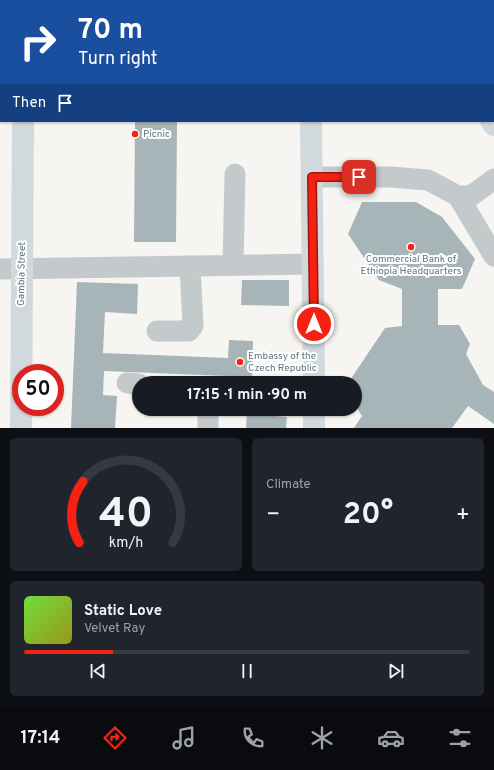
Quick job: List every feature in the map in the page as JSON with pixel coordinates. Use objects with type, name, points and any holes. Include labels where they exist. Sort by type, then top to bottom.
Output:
[{"type":"main road","name":"Gambia Street","points":[[21,428],[23,122]]},
{"type":"main road","points":[[311,122],[314,264],[314,376]]},
{"type":"main road","points":[[314,416],[314,428]]},
{"type":"street","points":[[234,266],[235,174]]},
{"type":"street","points":[[312,177],[390,177],[428,180],[458,196],[488,231],[494,256]]},
{"type":"street","points":[[458,196],[471,196],[494,179]]},
{"type":"street","points":[[0,269],[22,270],[314,264]]},
{"type":"street","points":[[157,331],[189,331],[194,326],[190,266]]},
{"type":"street","points":[[208,416],[208,428]]},
{"type":"building","points":[[135,122],[177,122],[176,242],[134,242]]},
{"type":"building","points":[[362,202],[416,202],[442,217],[475,259],[462,289],[438,289],[438,325],[459,325],[470,344],[466,354],[483,385],[494,392],[494,424],[468,406],[452,428],[354,428],[362,416],[362,376],[353,376],[385,328],[402,326],[402,289],[379,280],[348,234]]},
{"type":"building","points":[[242,280],[289,280],[289,306],[241,305]]},
{"type":"building","points":[[77,282],[138,284],[137,314],[105,312],[103,353],[228,358],[229,340],[253,341],[252,376],[104,371],[103,395],[117,396],[115,428],[71,428]]},
{"type":"building","points":[[247,416],[287,417],[286,428],[246,428]]},
{"type":"place","name":"Picnic","points":[[135,134]]},
{"type":"place","name":"Commercial Bank of Ethiopia Headquarters","points":[[411,247]]},
{"type":"place","name":"Embassy of the Czech Republic","points":[[240,362]]},
{"type":"route","points":[[314,324],[312,177],[359,177]]}]
